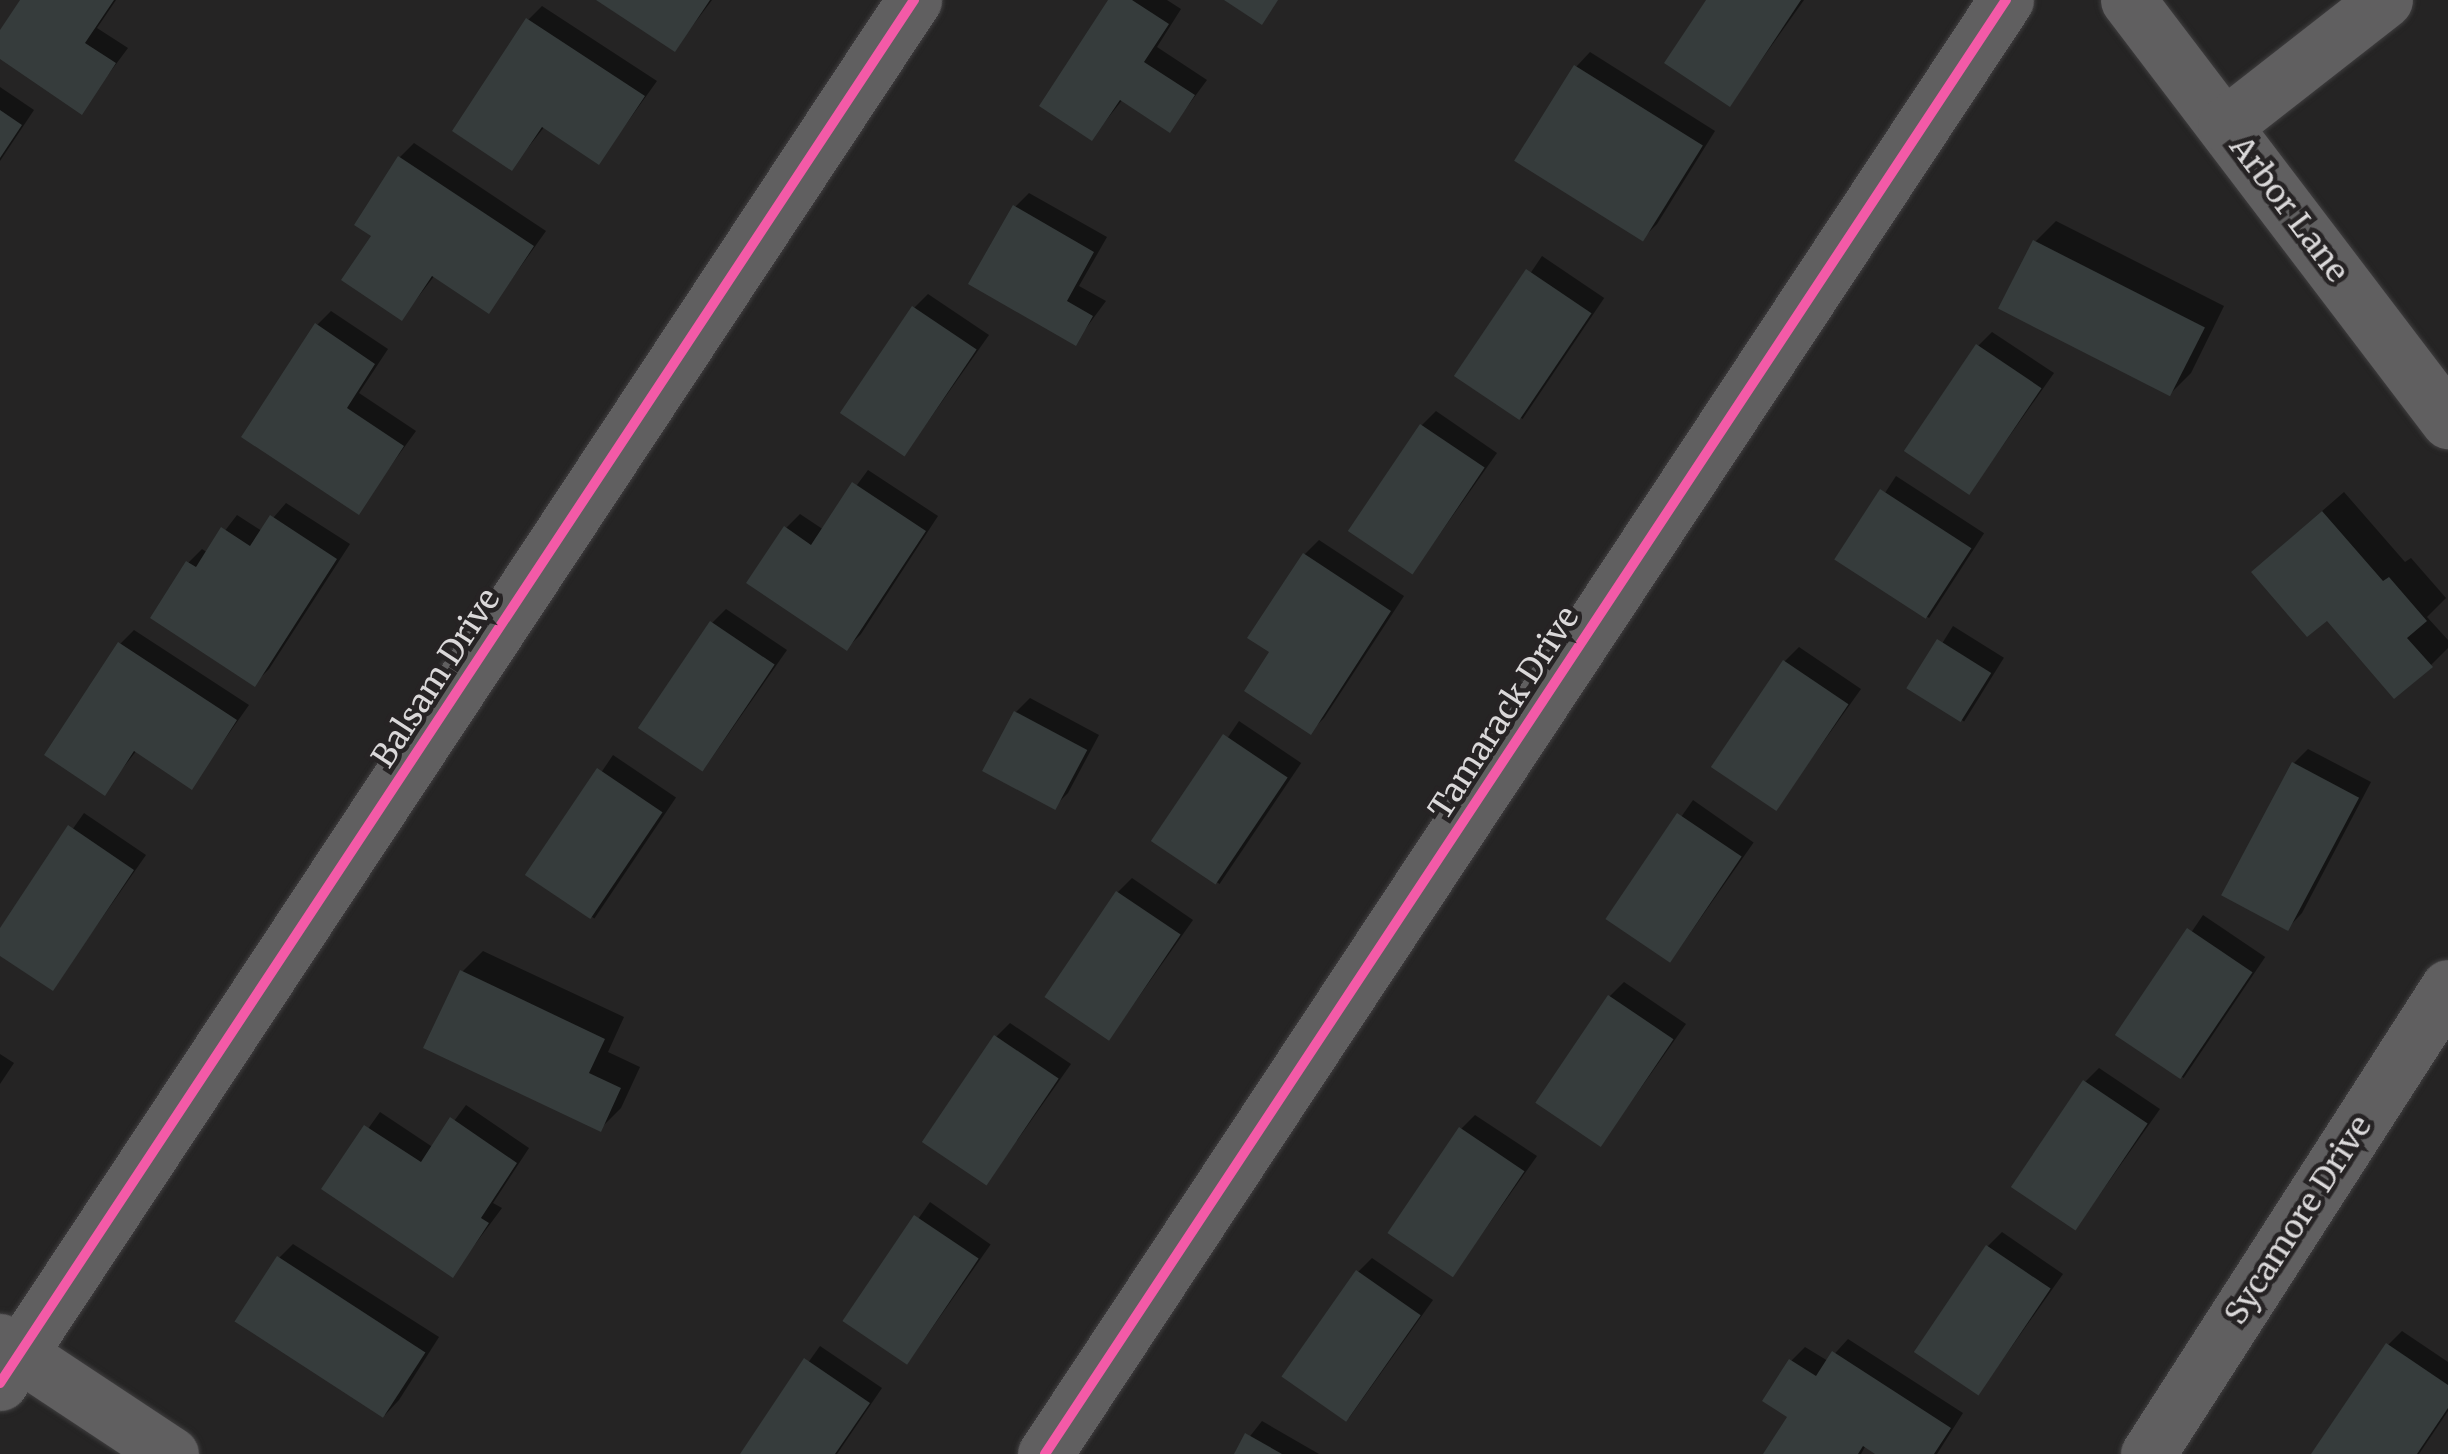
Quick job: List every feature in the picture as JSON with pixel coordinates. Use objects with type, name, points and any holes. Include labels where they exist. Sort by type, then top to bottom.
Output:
[{"type":"street","name":"Balsam Drive","points":[[6,1360],[914,0]]},
{"type":"street","name":"Tamarack Drive","points":[[1045,1454],[2006,0]]},
{"type":"street","name":"Arbor Lane","points":[[2128,0],[2448,420]]},
{"type":"street","points":[[2225,125],[2385,0]]},
{"type":"street","name":"Sycamore Drive","points":[[2148,1454],[2448,986]]},
{"type":"street","points":[[6,1360],[170,1454]]},
{"type":"building","points":[[20,0],[114,0],[85,43],[116,63],[82,115],[0,59],[0,30]]},
{"type":"building","points":[[596,0],[710,0],[675,52]]},
{"type":"building","points":[[1108,0],[1132,0],[1169,24],[1144,62],[1195,95],[1170,133],[1120,100],[1092,141],[1039,106]]},
{"type":"building","points":[[1224,0],[1278,0],[1262,25]]},
{"type":"building","points":[[1706,0],[1801,0],[1730,107],[1664,63]]},
{"type":"building","points":[[526,18],[645,96],[599,165],[542,127],[512,171],[452,131]]},
{"type":"building","points":[[1574,65],[1703,146],[1643,241],[1514,161]]},
{"type":"building","points":[[0,110],[22,125],[0,158]]},
{"type":"building","points":[[398,156],[534,246],[489,314],[432,276],[402,321],[341,280],[371,236],[354,225]]},
{"type":"building","points":[[1013,205],[1094,252],[1067,301],[1093,316],[1076,346],[968,284]]},
{"type":"building","points":[[2033,240],[2205,328],[2170,396],[1998,309]]},
{"type":"building","points":[[1526,269],[1591,313],[1519,420],[1454,376]]},
{"type":"building","points":[[912,306],[977,350],[905,457],[840,413]]},
{"type":"building","points":[[315,323],[375,364],[347,408],[404,446],[359,515],[241,437]]},
{"type":"building","points":[[1976,344],[2041,388],[1969,495],[1904,451]]},
{"type":"building","points":[[1420,424],[1485,468],[1413,575],[1348,531]]},
{"type":"building","points":[[852,482],[926,531],[847,651],[746,583],[784,526],[811,545]]},
{"type":"building","points":[[1880,489],[1971,548],[1926,619],[1834,559]]},
{"type":"building","points":[[2322,511],[2383,581],[2389,577],[2427,621],[2407,638],[2433,667],[2394,699],[2327,621],[2307,637],[2251,572]]},
{"type":"building","points":[[270,515],[337,559],[255,687],[150,618],[186,561],[196,567],[221,527],[250,546]]},
{"type":"building","points":[[1303,553],[1391,611],[1311,735],[1244,691],[1269,652],[1247,638]]},
{"type":"building","points":[[710,621],[775,665],[703,772],[638,728]]},
{"type":"building","points":[[1937,639],[1991,673],[1961,722],[1906,688]]},
{"type":"building","points":[[118,642],[237,720],[192,790],[134,751],[105,796],[44,755]]},
{"type":"building","points":[[1783,660],[1848,704],[1776,811],[1711,767]]},
{"type":"building","points":[[1014,711],[1087,750],[1055,810],[982,771]]},
{"type":"building","points":[[1223,734],[1288,778],[1216,885],[1151,841]]},
{"type":"building","points":[[2292,762],[2359,798],[2288,931],[2221,895]]},
{"type":"building","points":[[597,768],[662,812],[590,919],[525,875]]},
{"type":"building","points":[[1677,813],[1742,857],[1670,963],[1605,919]]},
{"type":"building","points":[[68,825],[134,870],[53,991],[0,956],[0,928]]},
{"type":"building","points":[[1116,891],[1181,935],[1109,1041],[1044,997]]},
{"type":"building","points":[[2187,928],[2252,972],[2180,1079],[2115,1035]]},
{"type":"building","points":[[460,970],[605,1039],[589,1073],[621,1088],[601,1132],[423,1048]]},
{"type":"building","points":[[1608,995],[1673,1039],[1601,1147],[1535,1103]]},
{"type":"building","points":[[994,1035],[1059,1079],[987,1186],[922,1142]]},
{"type":"building","points":[[2083,1080],[2148,1124],[2076,1231],[2011,1187]]},
{"type":"building","points":[[450,1117],[517,1163],[481,1218],[489,1223],[453,1278],[321,1189],[364,1125],[421,1162]]},
{"type":"building","points":[[1459,1127],[1524,1171],[1453,1277],[1387,1233]]},
{"type":"building","points":[[914,1215],[979,1259],[907,1365],[842,1321]]},
{"type":"building","points":[[1986,1245],[2051,1289],[1979,1396],[1914,1352]]},
{"type":"building","points":[[277,1256],[425,1352],[383,1418],[235,1321]]},
{"type":"building","points":[[1356,1270],[1421,1315],[1346,1422],[1281,1376]]},
{"type":"building","points":[[2386,1343],[2448,1385],[2448,1408],[2417,1454],[2311,1454]]},
{"type":"building","points":[[1832,1351],[1951,1428],[1934,1454],[1875,1454],[1863,1446],[1858,1454],[1763,1454],[1787,1417],[1762,1401],[1789,1359],[1816,1376]]},
{"type":"building","points":[[804,1358],[870,1403],[835,1454],[740,1454]]},
{"type":"building","points":[[1245,1433],[1282,1454],[1234,1454]]},
{"type":"cycle path","points":[[0,1383],[914,0]]},
{"type":"cycle path","points":[[1045,1454],[2006,0]]}]
